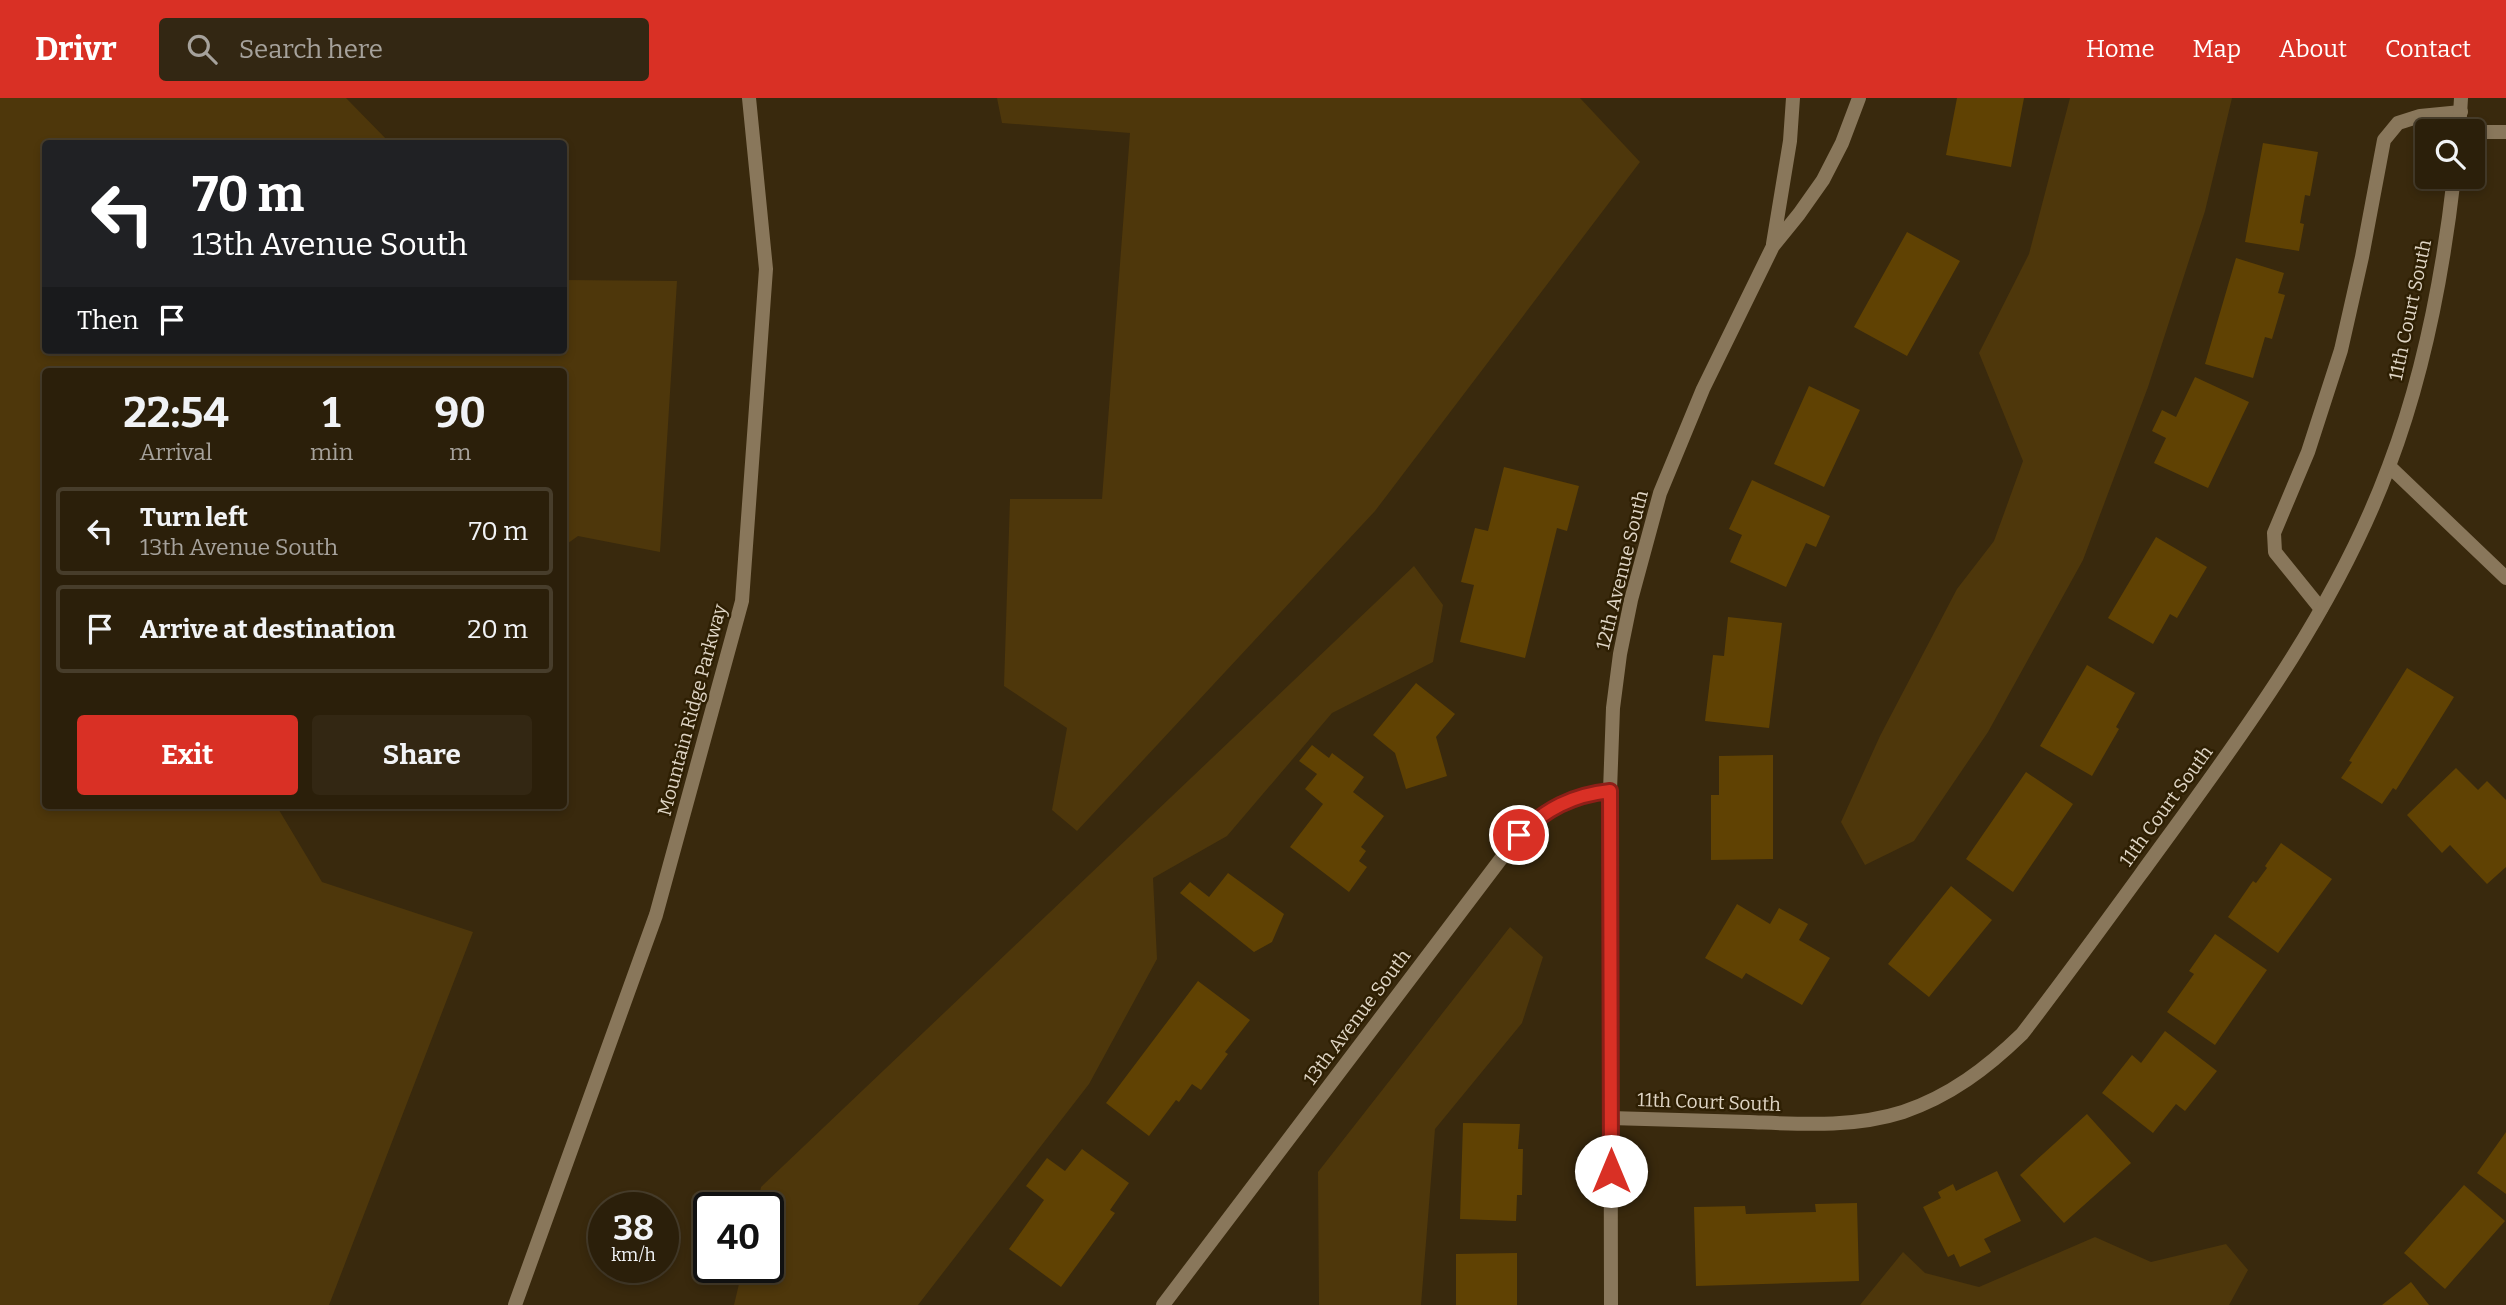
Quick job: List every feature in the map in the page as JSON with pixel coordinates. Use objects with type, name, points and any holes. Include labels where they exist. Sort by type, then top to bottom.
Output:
[{"type":"street","name":"Mountain Ridge Parkway","points":[[515,1305],[656,915],[742,601],[765,269],[749,98]]},
{"type":"street","name":"12th Avenue South","points":[[1773,246],[1790,141],[1793,98]]},
{"type":"street","name":"12th Avenue South","points":[[1611,1305],[1610,791],[1613,708],[1631,600],[1660,493],[1699,399],[1773,246],[1823,180],[1842,143],[1859,98]]},
{"type":"street","points":[[2321,609],[2276,552],[2274,533],[2308,452],[2340,349],[2362,257],[2384,140],[2398,123],[2461,105]]},
{"type":"street","points":[[2485,132],[2506,132]]},
{"type":"street","name":"11th Court South","points":[[1610,1118],[1837,1124],[1901,1112],[1965,1083],[1995,1060],[2022,1034],[2226,758],[2276,685],[2358,539],[2389,466],[2414,387],[2434,306],[2453,189]]},
{"type":"street","points":[[2389,466],[2506,578]]},
{"type":"street","name":"13th Avenue South","points":[[1163,1305],[1519,835],[1537,818],[1557,805],[1574,797],[1610,791]]},
{"type":"shaded area","points":[[0,98],[346,98],[387,140],[42,140],[42,354],[567,354],[567,280],[677,281],[660,552],[578,536],[567,544],[567,368],[42,368],[42,809],[278,809],[322,882],[473,932],[329,1305],[0,1305]]},
{"type":"shaded area","points":[[997,98],[1580,98],[1640,162],[1375,511],[1077,831],[1052,810],[1067,728],[1004,686],[1010,499],[1102,499],[1130,133],[1002,123]]},
{"type":"shaded area","points":[[2070,98],[2232,98],[2205,211],[2148,387],[2083,560],[1988,732],[1914,841],[1865,865],[1841,822],[1880,736],[1957,589],[1994,541],[2023,461],[1979,353],[2029,254]]},
{"type":"shaded area","points":[[1414,566],[1443,605],[1433,662],[1332,713],[1227,836],[1153,878],[1157,959],[1089,1084],[918,1305],[734,1305],[739,1283],[784,1283],[784,1192],[760,1192],[761,1187]]},
{"type":"shaded area","points":[[1510,927],[1543,957],[1522,1023],[1435,1129],[1421,1305],[1319,1305],[1318,1172]]},
{"type":"shaded area","points":[[2095,1237],[2151,1262],[2226,1244],[2248,1270],[2229,1305],[1860,1305],[1903,1252],[1925,1273],[1979,1287]]},
{"type":"building","points":[[1957,98],[2024,98],[2011,167],[1946,155]]},
{"type":"building","points":[[2263,143],[2318,152],[2310,196],[2305,195],[2299,251],[2245,242]]},
{"type":"building","points":[[1907,232],[1960,261],[1907,356],[1854,327]]},
{"type":"building","points":[[2236,258],[2284,273],[2278,293],[2285,295],[2272,339],[2265,337],[2253,378],[2205,364]]},
{"type":"building","points":[[2195,377],[2249,402],[2208,488],[2154,463],[2166,438],[2152,431],[2162,410],[2176,417]]},
{"type":"building","points":[[1809,386],[1860,410],[1824,487],[1774,464]]},
{"type":"building","points":[[1504,467],[1579,486],[1567,531],[1557,528],[1525,658],[1460,642],[1474,585],[1461,582],[1475,528],[1488,531]]},
{"type":"building","points":[[1752,480],[1830,516],[1816,547],[1806,543],[1786,587],[1730,562],[1742,535],[1729,529]]},
{"type":"building","points":[[2156,537],[2207,567],[2177,618],[2170,614],[2153,644],[2108,618]]},
{"type":"building","points":[[1728,617],[1782,623],[1769,728],[1705,721],[1713,655],[1724,656]]},
{"type":"building","points":[[2087,665],[2135,693],[2116,727],[2119,729],[2092,776],[2040,746]]},
{"type":"building","points":[[2407,668],[2454,697],[2396,790],[2393,788],[2382,804],[2341,778]]},
{"type":"building","points":[[1416,683],[1455,714],[1436,737],[1447,776],[1406,789],[1395,753],[1373,735]]},
{"type":"building","points":[[1312,745],[1329,758],[1332,753],[1364,777],[1353,792],[1384,816],[1361,847],[1366,851],[1359,861],[1367,867],[1349,892],[1290,847],[1323,804],[1305,789],[1317,774],[1299,761]]},
{"type":"building","points":[[1773,755],[1773,859],[1711,860],[1711,795],[1719,795],[1719,756]]},
{"type":"building","points":[[2456,768],[2478,790],[2487,781],[2506,800],[2506,867],[2487,884],[2450,845],[2442,853],[2407,815]]},
{"type":"building","points":[[2026,772],[2073,804],[2013,892],[1966,859]]},
{"type":"building","points":[[2281,843],[2332,879],[2278,953],[2228,917],[2253,881],[2256,883],[2267,868],[2265,866]]},
{"type":"building","points":[[1228,873],[1284,914],[1272,942],[1254,952],[1180,893],[1190,882],[1209,897]]},
{"type":"building","points":[[1951,886],[1992,920],[1929,997],[1888,964]]},
{"type":"building","points":[[1737,904],[1770,924],[1779,908],[1808,924],[1799,940],[1830,958],[1802,1005],[1746,973],[1742,979],[1705,958]]},
{"type":"building","points":[[2215,934],[2267,970],[2215,1045],[2167,1012],[2194,974],[2189,971]]},
{"type":"building","points":[[1198,981],[1250,1020],[1225,1052],[1228,1054],[1201,1090],[1192,1084],[1179,1102],[1176,1100],[1149,1136],[1106,1103]]},
{"type":"building","points":[[2165,1031],[2217,1071],[2185,1111],[2176,1104],[2153,1133],[2102,1093],[2132,1055],[2141,1063]]},
{"type":"building","points":[[2087,1114],[2131,1163],[2064,1223],[2020,1175]]},
{"type":"building","points":[[1463,1123],[1520,1124],[1518,1149],[1523,1149],[1522,1195],[1517,1195],[1516,1221],[1460,1219]]},
{"type":"building","points":[[2506,1132],[2506,1194],[2477,1173]]},
{"type":"building","points":[[1082,1149],[1129,1183],[1110,1210],[1115,1213],[1061,1287],[1009,1249],[1044,1200],[1026,1186],[1047,1158],[1065,1171]]},
{"type":"building","points":[[1997,1171],[2021,1221],[1984,1239],[1991,1252],[1960,1267],[1954,1254],[1948,1257],[1923,1207],[1941,1198],[1938,1192],[1953,1184],[1956,1191]]},
{"type":"building","points":[[2464,1185],[2505,1221],[2445,1289],[2404,1253]]},
{"type":"building","points":[[1857,1203],[1859,1281],[1696,1286],[1694,1207],[1745,1206],[1746,1214],[1816,1212],[1815,1204]]},
{"type":"building","points":[[1517,1253],[1517,1305],[1456,1305],[1456,1254]]},
{"type":"building","points":[[2411,1282],[2429,1305],[2382,1305]]},
{"type":"route","points":[[1519,835],[1537,818],[1557,805],[1574,797],[1610,791],[1611,1171]]}]
